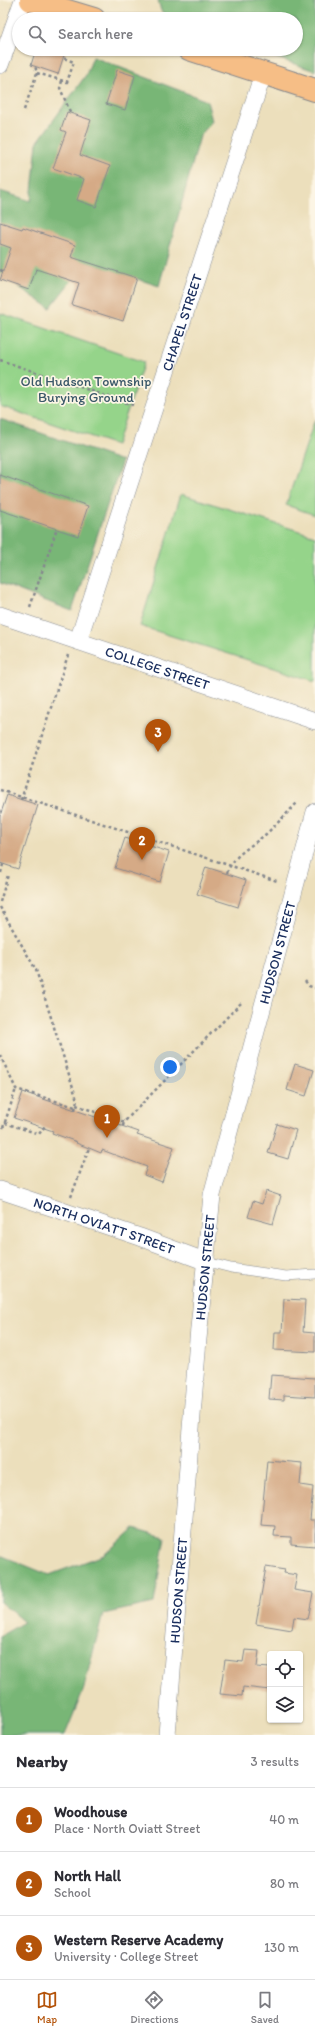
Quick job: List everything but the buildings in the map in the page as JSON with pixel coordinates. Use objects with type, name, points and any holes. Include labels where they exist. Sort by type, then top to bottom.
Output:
[{"type":"main road","points":[[31,0],[71,12]]},
{"type":"main road","points":[[210,56],[315,90]]},
{"type":"street","points":[[19,12],[23,0]]},
{"type":"street","points":[[0,65],[12,31]]},
{"type":"street","name":"CHAPEL STREET","points":[[75,640],[263,74]]},
{"type":"street","name":"COLLEGE STREET","points":[[0,615],[315,721]]},
{"type":"street","name":"HUDSON STREET","points":[[168,1735],[198,1339],[207,1262],[212,1195],[315,812]]},
{"type":"street","name":"NORTH OVIATT STREET","points":[[0,1190],[207,1262]]},
{"type":"lane","points":[[207,1262],[231,1268],[286,1276],[315,1274]]},
{"type":"path","points":[[37,73],[67,82],[74,62],[63,58]]},
{"type":"path","points":[[24,110],[37,73],[35,66]]},
{"type":"path","points":[[62,80],[60,88],[71,114]]},
{"type":"path","points":[[0,360],[133,406]]},
{"type":"path","points":[[25,623],[57,528]]},
{"type":"path","points":[[22,798],[75,640]]},
{"type":"path","points":[[0,790],[57,810],[277,881]]},
{"type":"path","points":[[227,873],[235,858],[266,834],[297,803]]},
{"type":"path","points":[[1,873],[3,864]]},
{"type":"path","points":[[0,902],[8,875]]},
{"type":"path","points":[[0,907],[36,970],[77,1100],[75,1107]]},
{"type":"path","points":[[305,981],[309,986],[315,988]]},
{"type":"path","points":[[123,1126],[124,1122],[242,1002]]},
{"type":"path","points":[[0,1055],[16,1088],[3,1128]]},
{"type":"path","points":[[16,1088],[124,1122]]},
{"type":"path","points":[[5,1123],[39,1134],[45,1126]]},
{"type":"path","points":[[66,1212],[89,1148]]},
{"type":"green space","points":[[158,0],[315,0],[315,71],[271,56],[303,56],[303,12],[161,11]]},
{"type":"green space","points":[[93,57],[207,101],[212,121],[200,136],[159,286],[86,262],[50,308],[0,274],[0,191],[31,201],[37,143],[86,75]]},
{"type":"green space","name":"Old Hudson Township Burying Ground","points":[[0,313],[144,362],[116,445],[0,406]]},
{"type":"green space","points":[[0,419],[122,461],[72,611],[0,583]]},
{"type":"green space","points":[[315,419],[315,515],[286,505]]},
{"type":"green space","points":[[181,494],[315,536],[315,681],[140,626]]},
{"type":"green space","points":[[134,1528],[165,1537],[154,1603],[103,1614],[83,1691],[65,1735],[0,1735],[0,1636],[24,1622],[0,1602],[0,1555],[49,1575],[104,1555]]},
{"type":"place","name":"Western Reserve Academy","points":[[158,752]]},
{"type":"place","name":"North Hall","points":[[142,860]]},
{"type":"place","name":"Woodhouse","points":[[107,1138]]}]
